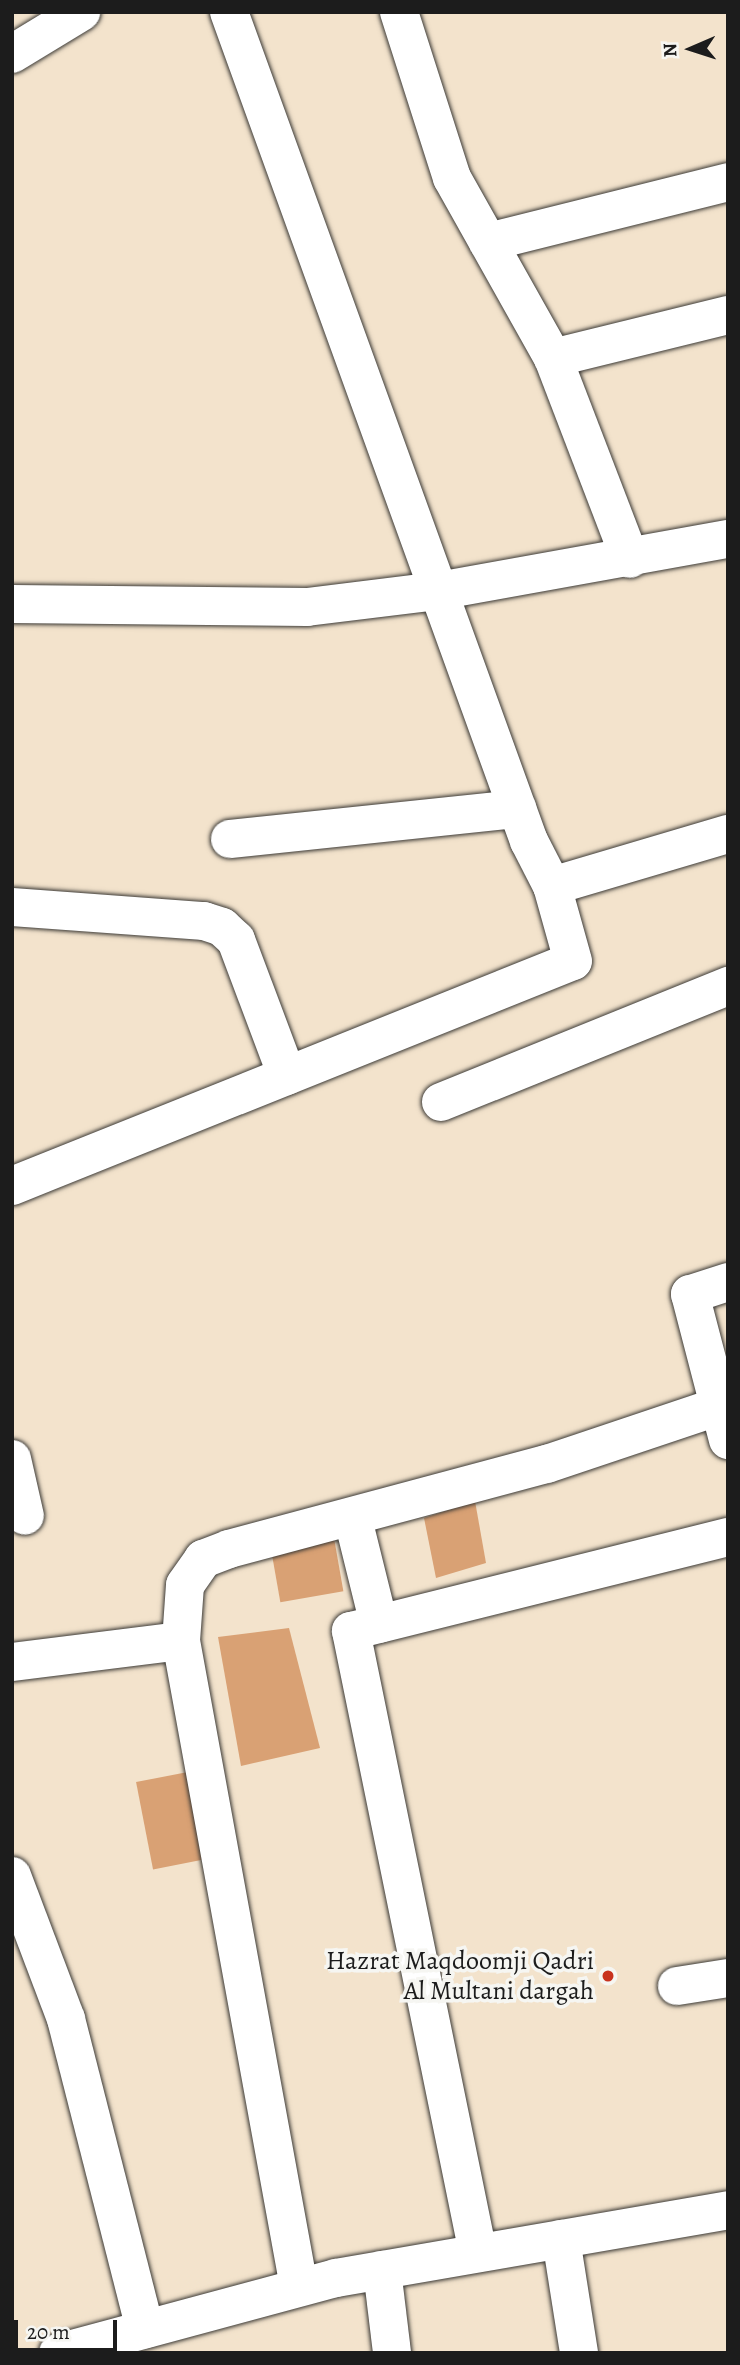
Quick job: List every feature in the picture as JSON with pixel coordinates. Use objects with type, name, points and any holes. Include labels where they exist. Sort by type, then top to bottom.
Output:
[{"type":"street","points":[[12,54],[81,12]]},
{"type":"street","points":[[12,1186],[573,961],[552,886],[517,809],[229,12]]},
{"type":"street","points":[[399,12],[452,178],[553,358],[630,559]]},
{"type":"street","points":[[488,242],[728,182]]},
{"type":"street","points":[[553,358],[728,315]]},
{"type":"street","points":[[12,604],[307,607],[438,592],[728,540]]},
{"type":"street","points":[[230,839],[517,809]]},
{"type":"street","points":[[552,886],[728,834]]},
{"type":"street","points":[[12,907],[204,921],[222,927],[236,940],[287,1076]]},
{"type":"street","points":[[441,1102],[728,986]]},
{"type":"street","points":[[299,2287],[181,1641],[185,1586],[203,1559],[547,1464],[723,1423],[690,1294],[728,1282]]},
{"type":"street","points":[[12,1459],[25,1517]]},
{"type":"street","points":[[352,1519],[379,1624]]},
{"type":"street","points":[[478,2253],[351,1631],[728,1537]]},
{"type":"street","points":[[12,1662],[181,1641]]},
{"type":"street","points":[[12,1876],[66,2019],[145,2329]]},
{"type":"street","points":[[677,1986],[728,1978]]},
{"type":"street","points":[[58,2353],[299,2287],[728,2210]]},
{"type":"street","points":[[561,2239],[579,2353]]},
{"type":"street","points":[[382,2270],[392,2353]]},
{"type":"building","points":[[475,1501],[486,1563],[436,1578],[424,1518]]},
{"type":"building","points":[[334,1538],[343,1591],[280,1602],[271,1549]]},
{"type":"building","points":[[289,1628],[320,1748],[241,1766],[218,1637]]},
{"type":"building","points":[[193,1771],[210,1858],[153,1869],[136,1782]]},
{"type":"place","name":"Hazrat Maqdoomji Qadri Al Multani dargah","points":[[608,1976]]}]
